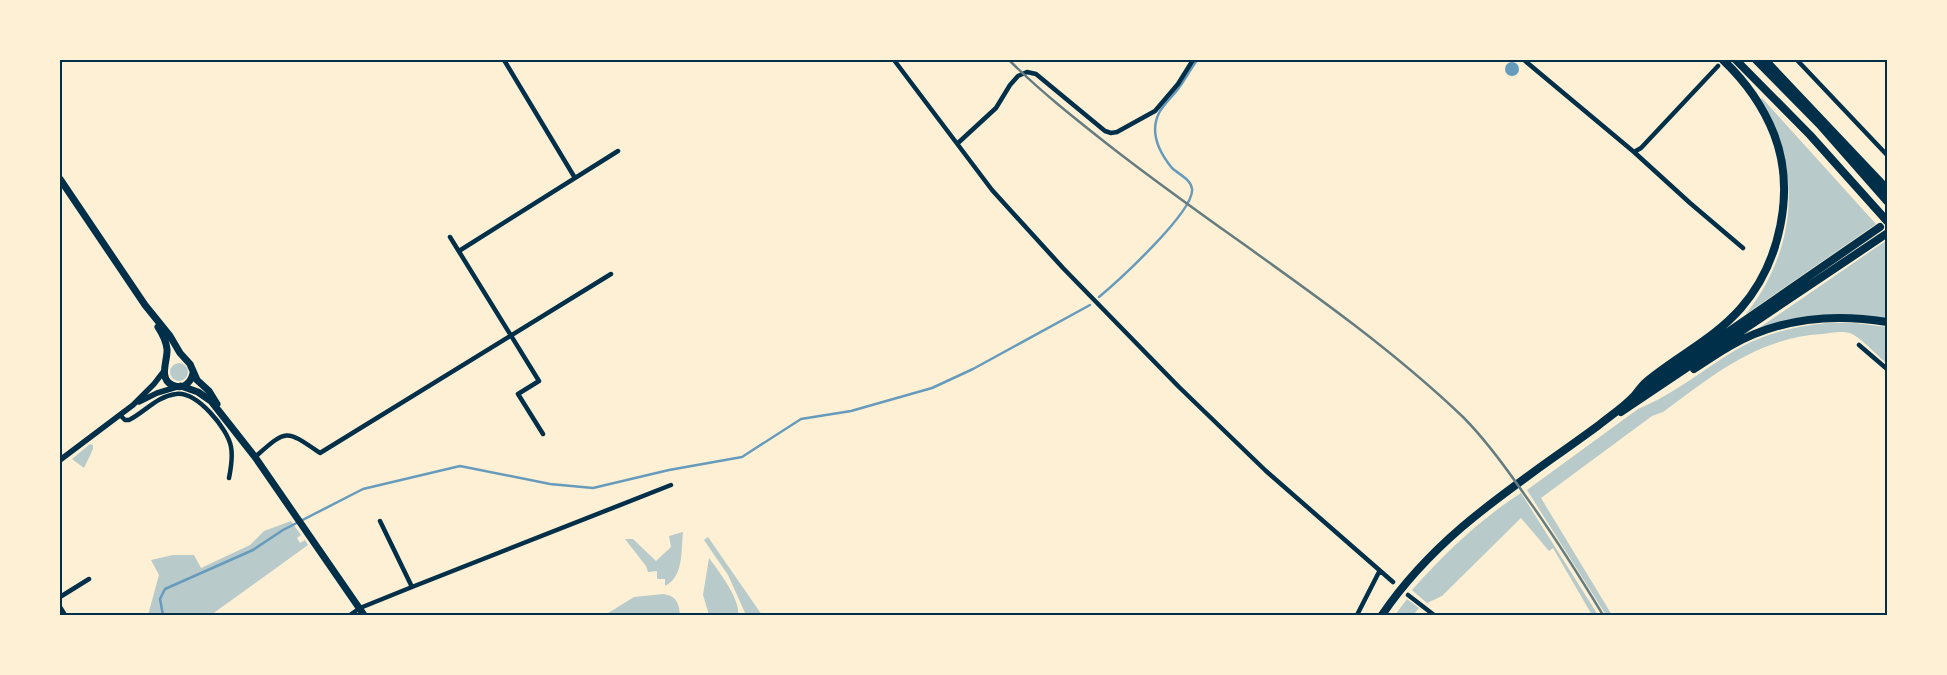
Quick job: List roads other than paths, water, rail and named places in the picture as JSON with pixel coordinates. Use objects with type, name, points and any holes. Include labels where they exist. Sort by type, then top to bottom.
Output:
[{"type":"highway","points":[[1736,60],[1810,135],[1887,221]]},
{"type":"highway","points":[[1756,60],[1821,126],[1887,201]]},
{"type":"highway","points":[[1765,60],[1887,189]]},
{"type":"highway","points":[[1633,397],[1645,383],[1710,336],[1742,308],[1756,288],[1776,247],[1783,203],[1782,166],[1774,135],[1756,100],[1736,72],[1721,63]]},
{"type":"highway","points":[[1382,615],[1407,582],[1438,548],[1480,510],[1599,424],[1633,397],[1880,227]]},
{"type":"highway","points":[[1599,424],[1636,403],[1886,234]]},
{"type":"highway","points":[[1659,387],[1689,373],[1730,346],[1777,326],[1824,317],[1887,322]]},
{"type":"main road","points":[[60,178],[145,305],[190,364],[193,373],[214,397],[224,418]]},
{"type":"main road","points":[[145,305],[166,341],[166,380],[174,386],[198,392],[207,398],[224,418],[297,515],[364,615]]},
{"type":"main road","points":[[165,368],[168,362],[178,358],[187,361]]},
{"type":"main road","points":[[180,387],[190,380],[193,373]]},
{"type":"street","points":[[504,60],[575,178]]},
{"type":"street","points":[[894,60],[992,190],[1063,268],[1179,387],[1266,471],[1379,572],[1393,582]]},
{"type":"street","points":[[958,143],[996,108],[1010,86],[1022,73],[1031,72],[1036,74],[1105,131],[1111,133],[1117,132],[1155,111],[1178,84],[1193,60]]},
{"type":"street","points":[[1524,60],[1634,152],[1743,248]]},
{"type":"street","points":[[1797,60],[1887,155]]},
{"type":"street","points":[[1634,152],[1641,148],[1721,63]]},
{"type":"street","points":[[459,251],[618,151]]},
{"type":"street","points":[[450,237],[539,381],[518,394],[543,434]]},
{"type":"street","points":[[255,457],[278,437],[287,434],[295,436],[320,453],[611,274]]},
{"type":"street","points":[[1858,345],[1887,370]]},
{"type":"street","points":[[60,460],[133,405],[154,384],[165,368]]},
{"type":"street","points":[[133,405],[157,393],[180,387]]},
{"type":"street","points":[[120,415],[125,420],[129,420],[157,401],[177,394],[186,394],[196,398],[229,440],[232,456],[229,478]]},
{"type":"street","points":[[350,615],[360,608],[412,586],[671,485]]},
{"type":"street","points":[[380,522],[412,586]]},
{"type":"street","points":[[1358,615],[1379,572]]},
{"type":"street","points":[[60,597],[89,579]]},
{"type":"street","points":[[1408,595],[1434,615]]},
{"type":"street","points":[[60,607],[65,615]]},
{"type":"water","points":[[1509,62],[1515,62],[1519,69],[1515,76],[1509,76],[1505,72],[1505,66]]},
{"type":"waterway","points":[[1099,297],[1122,277],[1169,229],[1190,199],[1191,185],[1172,168],[1163,155],[1157,142],[1155,128],[1159,113],[1181,86],[1197,60]]},
{"type":"waterway","points":[[163,615],[160,599],[165,589],[253,550],[283,530],[363,489],[460,466],[550,484],[593,488],[669,470],[742,457],[801,419],[851,411],[932,388],[973,369],[1090,305]]},
{"type":"railway","points":[[1009,60],[1044,93],[1106,143],[1378,343],[1463,417],[1494,452],[1533,506],[1603,615]]}]
